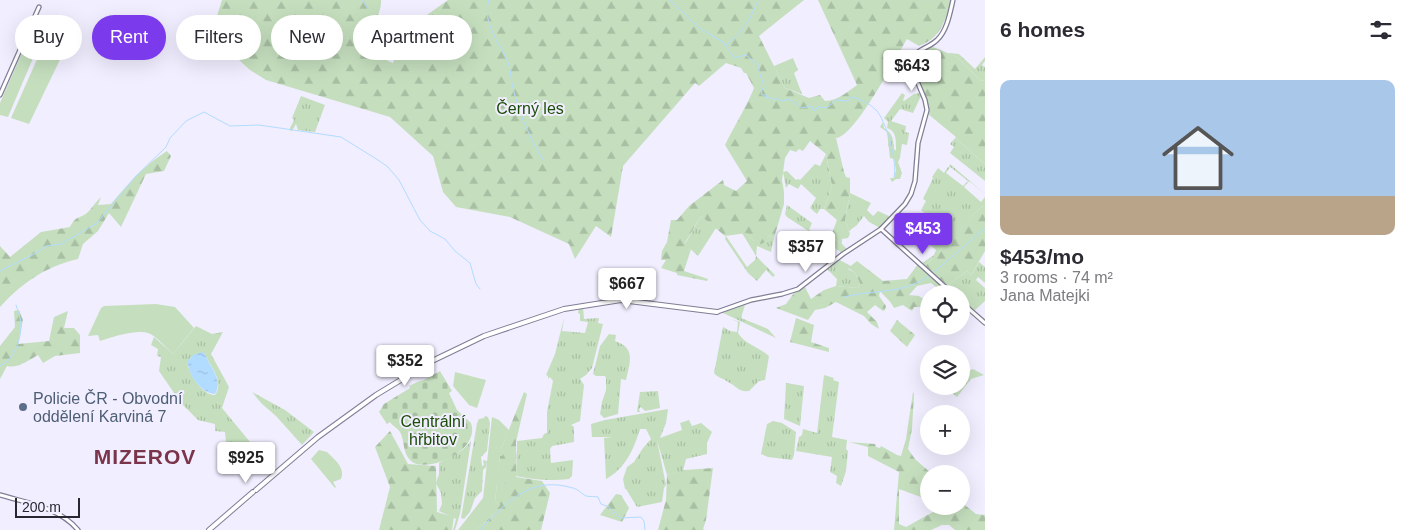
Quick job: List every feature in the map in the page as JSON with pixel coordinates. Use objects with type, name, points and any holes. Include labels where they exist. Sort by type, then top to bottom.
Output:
[{"type":"main road","points":[[209,530],[318,437],[376,395],[432,361],[484,336],[564,309],[621,300],[717,312]]},
{"type":"street","points":[[717,312],[751,300],[798,289],[842,254],[881,229],[905,204],[911,194],[915,181],[918,143],[927,110],[915,74],[913,57],[940,37],[947,22],[953,0]]},
{"type":"street","points":[[0,95],[39,7]]},
{"type":"street","points":[[881,229],[943,285]]},
{"type":"street","points":[[970,310],[985,323]]},
{"type":"street","points":[[0,495],[57,513],[70,520],[78,530]]},
{"type":"green space","name":"Černý les","points":[[222,0],[381,0],[378,15],[353,15],[353,60],[387,60],[393,63],[394,60],[472,60],[472,15],[427,15],[448,0],[804,0],[759,36],[785,88],[809,98],[820,95],[825,101],[829,101],[838,98],[857,85],[818,0],[951,0],[947,15],[937,34],[919,46],[907,39],[885,78],[854,125],[836,138],[844,172],[846,177],[850,178],[850,193],[845,220],[850,234],[848,238],[842,239],[842,244],[831,236],[837,220],[824,209],[832,186],[826,154],[810,141],[803,151],[799,149],[796,152],[790,150],[785,158],[782,180],[784,204],[774,238],[768,235],[765,242],[761,244],[754,241],[747,233],[725,236],[701,216],[685,243],[691,249],[684,271],[708,279],[707,281],[677,275],[677,273],[661,268],[666,260],[661,260],[662,251],[667,242],[671,220],[677,220],[689,206],[723,180],[724,185],[736,191],[747,181],[725,145],[754,88],[741,68],[726,63],[699,86],[695,83],[623,166],[611,237],[596,226],[575,259],[569,244],[510,217],[456,207],[443,192],[433,156],[390,117],[266,80],[250,70],[239,60],[261,60],[261,15],[217,15]]},
{"type":"green space","points":[[933,47],[957,57],[981,81],[985,80],[985,164],[928,114],[915,62],[919,54]]},
{"type":"green space","points":[[948,54],[959,54],[975,69],[985,57],[982,65],[985,67],[985,80],[981,81],[957,57]]},
{"type":"green space","points":[[793,58],[798,70],[794,73],[802,94],[785,88],[774,66]]},
{"type":"green space","points":[[19,60],[32,60],[8,117],[0,115],[0,103]]},
{"type":"green space","points":[[37,60],[60,60],[29,124],[11,118]]},
{"type":"green space","points":[[902,93],[905,95],[904,101],[914,94],[919,93],[921,96],[913,113],[900,109],[891,121],[906,126],[905,132],[909,133],[907,145],[902,144],[898,162],[902,173],[900,179],[892,182],[890,178],[894,178],[896,170],[894,159],[890,158],[887,132],[880,127],[883,122],[884,128],[892,137],[896,151],[894,134],[887,128],[888,122],[884,118]]},
{"type":"green space","points":[[301,96],[325,105],[315,132],[298,130],[296,124],[292,131],[289,130]]},
{"type":"green space","points":[[955,138],[985,164],[985,181],[950,153],[954,147],[950,144]]},
{"type":"green space","points":[[167,151],[171,156],[164,171],[146,174],[121,227],[109,213],[98,231],[83,244],[78,259],[55,266],[35,277],[17,290],[0,307],[0,246],[10,257],[41,232],[70,227],[77,218],[86,213],[101,197],[98,205],[111,204],[143,169]]},
{"type":"green space","points":[[826,154],[832,186],[824,209],[820,209],[817,214],[810,208],[816,198],[801,184],[798,189],[789,184],[786,188],[783,172],[787,171],[796,180],[800,180],[815,164],[820,166]]},
{"type":"green space","points":[[950,164],[985,194],[969,181],[964,187],[981,202],[985,197],[985,205],[955,235],[922,208],[926,201],[923,199],[938,168],[944,173],[950,167],[946,173],[963,186],[968,181],[949,166]]},
{"type":"green space","points":[[850,193],[871,203],[867,210],[873,216],[878,211],[891,217],[880,228],[869,222],[864,216],[849,231],[845,220]]},
{"type":"green space","points":[[787,205],[812,223],[809,230],[825,239],[831,236],[847,249],[842,253],[787,217],[785,214]]},
{"type":"green space","points":[[985,205],[985,251],[971,275],[967,271],[945,285],[925,266],[947,243],[925,226],[923,228],[913,221],[916,217],[943,236],[946,235],[945,230],[921,210],[922,208],[955,234]]},
{"type":"green space","points":[[701,216],[716,228],[698,256],[685,244]]},
{"type":"green space","points":[[911,223],[923,232],[925,226],[947,243],[924,267],[906,250],[922,263],[934,255],[936,250],[921,237],[918,237],[921,234],[911,225],[908,227]]},
{"type":"green space","points":[[742,233],[747,233],[754,241],[768,235],[774,238],[771,252],[757,246],[756,256]]},
{"type":"green space","points":[[726,236],[747,267],[755,260],[756,256],[775,275],[773,277],[766,270],[757,281],[748,273],[725,239]]},
{"type":"green space","points":[[838,259],[851,266],[848,269],[855,273],[860,283],[858,288],[836,286],[837,279],[827,269]]},
{"type":"green space","points":[[857,261],[883,281],[907,279],[918,264],[941,285],[931,283],[917,286],[909,295],[920,297],[920,307],[914,307],[912,311],[903,305],[894,308],[880,291],[879,296],[886,306],[885,310],[883,311],[875,305],[867,312],[877,322],[879,329],[864,316],[836,302],[825,308],[815,310],[808,320],[776,308],[786,304],[794,293],[805,287],[811,299],[824,290],[836,286],[858,288],[860,283],[855,273],[848,268]]},
{"type":"green space","points":[[979,262],[985,267],[985,283],[978,277],[976,280],[985,288],[985,301],[974,311],[970,308],[970,285],[947,285],[967,271],[971,275]]},
{"type":"green space","points":[[763,299],[745,305],[741,318],[768,329],[776,338],[721,312],[745,303]]},
{"type":"green space","points":[[156,304],[175,307],[194,328],[173,354],[158,339],[148,333],[131,333],[100,341],[98,335],[88,336],[101,308],[104,306]]},
{"type":"green space","points":[[583,307],[584,319],[599,318],[598,323],[603,324],[592,368],[580,379],[584,385],[580,421],[571,425],[574,427],[574,442],[552,446],[550,449],[551,463],[573,460],[572,476],[569,479],[549,480],[516,476],[517,441],[542,438],[547,433],[547,412],[553,381],[550,377],[548,379],[546,375],[555,354],[564,318],[562,331],[585,333],[588,322],[580,321],[580,314],[578,313],[579,308]]},
{"type":"green space","points":[[19,310],[23,320],[18,344],[49,341],[54,317],[68,311],[64,328],[74,328],[80,335],[80,353],[55,356],[43,363],[38,355],[19,365],[7,366],[0,379],[0,346],[15,327],[14,311]]},
{"type":"green space","points":[[796,318],[814,325],[811,342],[829,348],[829,352],[790,342]]},
{"type":"green space","points":[[731,319],[740,322],[738,333],[741,337],[769,356],[765,380],[759,381],[749,391],[740,390],[714,373],[723,327],[737,332],[738,322]]},
{"type":"green space","points":[[897,320],[915,335],[907,347],[890,331]]},
{"type":"green space","points":[[196,326],[212,334],[223,332],[211,354],[229,387],[222,408],[250,442],[246,445],[226,442],[225,432],[215,431],[215,424],[198,420],[181,403],[159,371],[161,357],[157,356],[158,349],[151,345],[154,337],[173,354]],"holes":[[[199,353],[205,354],[218,379],[218,390],[215,395],[205,392],[201,388],[188,366],[190,358]]]},
{"type":"green space","points":[[609,334],[616,335],[615,341],[622,344],[629,352],[630,362],[626,380],[621,379],[618,414],[604,418],[600,414],[606,390],[606,378],[605,376],[593,374],[600,346]]},
{"type":"green space","points":[[973,369],[984,375],[970,380],[970,370]]},
{"type":"green space","name":"Centrální hřbitov","points":[[440,371],[452,391],[449,393],[457,410],[471,423],[472,433],[468,443],[450,458],[428,465],[418,464],[408,458],[400,432],[390,422],[387,424],[379,412],[384,404],[410,388],[409,386]]},
{"type":"green space","points":[[455,372],[486,380],[477,408],[469,405],[453,386]]},
{"type":"green space","points":[[824,375],[834,378],[833,380],[839,382],[832,437],[847,440],[846,471],[841,486],[836,483],[837,476],[830,472],[832,457],[796,451],[803,429],[817,433]]},
{"type":"green space","points":[[786,383],[804,386],[800,426],[784,419]]},
{"type":"green space","points":[[658,391],[660,408],[645,411],[641,407],[639,409],[640,412],[637,412],[640,392]]},
{"type":"green space","points":[[252,392],[285,410],[314,432],[302,445]]},
{"type":"green space","points":[[524,392],[527,394],[516,442],[516,477],[542,481],[550,493],[541,530],[476,530],[493,515],[494,505],[498,507],[500,505],[495,501],[497,483],[504,485],[505,478],[497,480],[500,456],[503,452],[501,449]]},
{"type":"green space","points":[[913,392],[912,429],[908,449],[922,465],[920,465],[920,497],[899,489],[899,524],[906,527],[928,515],[970,515],[970,509],[976,514],[985,515],[985,530],[955,530],[949,525],[942,525],[931,530],[894,530],[899,472],[868,456],[868,447],[849,442],[875,444],[876,447],[880,448],[881,446],[901,456],[906,439]]},
{"type":"green space","points":[[668,409],[666,423],[660,438],[682,430],[680,423],[689,420],[692,426],[701,423],[712,432],[707,443],[707,454],[686,459],[683,471],[667,475],[657,440],[666,485],[662,502],[637,507],[625,489],[623,479],[627,467],[634,462],[651,439],[646,429],[640,429],[635,444],[624,464],[606,479],[604,438],[612,437],[592,437],[591,424]]},
{"type":"green space","points":[[485,416],[488,417],[490,423],[487,451],[481,457],[482,466],[484,465],[483,460],[487,461],[486,467],[483,470],[482,491],[475,498],[470,512],[464,519],[461,518],[477,423],[479,419]]},
{"type":"green space","points":[[492,417],[499,420],[509,430],[501,449],[504,452],[500,456],[498,476],[506,478],[504,485],[497,484],[495,501],[500,505],[498,508],[494,505],[496,510],[493,515],[476,530],[458,530],[483,498]]},
{"type":"green space","points":[[773,421],[782,423],[796,432],[792,460],[768,457],[761,454],[767,424]]},
{"type":"green space","points":[[390,431],[408,464],[436,466],[437,512],[454,517],[452,530],[379,530],[390,487],[375,447]]},
{"type":"green space","points":[[471,441],[460,514],[455,530],[453,530],[456,519],[439,511],[442,504],[441,493],[436,483],[439,474],[439,463],[460,451]]},
{"type":"green space","points":[[319,450],[327,452],[341,467],[341,479],[333,482],[335,488],[311,459]]},
{"type":"green space","points":[[713,468],[706,520],[703,529],[705,530],[658,530],[666,500],[667,475],[685,470]]},
{"type":"green space","points":[[616,494],[621,495],[629,508],[622,522],[600,515]]},
{"type":"water","points":[[202,352],[205,354],[217,379],[218,384],[215,394],[205,391],[200,387],[188,366],[188,361],[193,355]]},
{"type":"waterway","points":[[362,0],[368,9]]},
{"type":"waterway","points":[[489,0],[487,9],[490,25],[509,65],[515,98],[529,134],[543,160]]},
{"type":"waterway","points":[[670,0],[699,28],[723,42],[734,58],[746,55],[759,66],[764,86],[761,92],[762,95],[766,95],[767,98],[769,97],[773,100],[776,98],[782,101],[787,99],[792,101]]},
{"type":"waterway","points":[[726,45],[745,25],[758,0]]},
{"type":"waterway","points":[[793,101],[801,108],[812,106],[812,109],[815,111],[818,106],[821,108],[828,107],[836,100],[848,101],[851,97],[871,106],[880,115],[887,132],[893,152],[894,177]]},
{"type":"waterway","points":[[0,271],[46,246],[61,244],[97,223],[135,177],[166,147],[170,138],[186,121],[204,112],[230,126],[259,125],[341,137],[378,160],[388,167],[399,180],[420,220],[430,231],[445,239],[455,251],[470,263],[476,284],[480,289]]},
{"type":"waterway","points":[[933,273],[985,228]]},
{"type":"waterway","points":[[844,297],[898,289],[919,282],[929,276]]},
{"type":"waterway","points":[[0,366],[13,354],[20,337],[21,323],[16,305]]},
{"type":"waterway","points":[[479,530],[509,501],[531,488],[544,485],[557,485],[575,489],[586,496],[598,497],[601,504],[609,507],[620,518],[641,517],[644,521],[645,530]]},
{"type":"place","name":"Policie ČR - Obvodní oddělení Karviná 7","points":[[23,407]]},
{"type":"district","name":"MIZEROV","points":[[145,457]]}]
